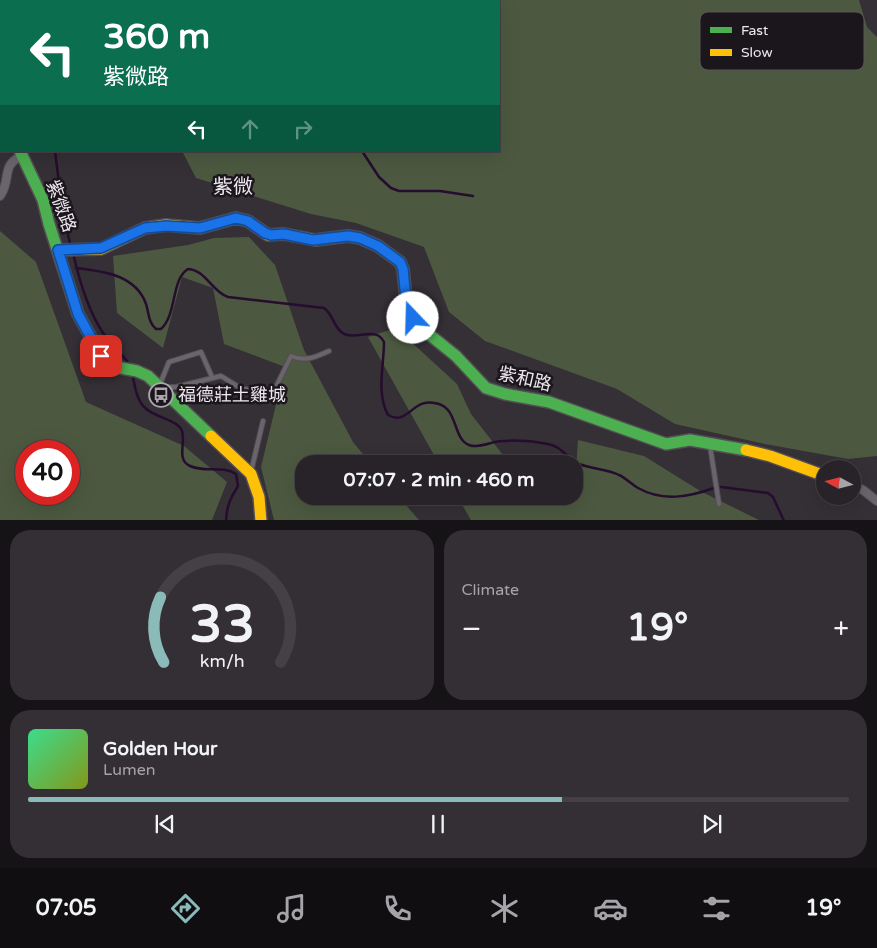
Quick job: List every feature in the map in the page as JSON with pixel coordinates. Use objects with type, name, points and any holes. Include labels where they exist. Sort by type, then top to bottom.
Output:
[{"type":"street","points":[[0,196],[9,165],[21,154]]},
{"type":"street","name":"紫微路","points":[[21,154],[40,193],[78,314],[101,356],[116,367],[148,376],[251,474],[259,497],[261,520]]},
{"type":"street","name":"紫和路","points":[[58,250],[101,248],[145,228],[166,226],[200,228],[236,218],[248,221],[271,235],[284,234],[313,240],[348,236],[360,238],[378,246],[400,262],[403,269],[406,299],[413,318],[425,331],[456,356],[486,388],[505,394],[549,402],[662,444],[685,440],[710,444],[770,456],[816,473]]},
{"type":"street","points":[[861,489],[877,501]]},
{"type":"lane","points":[[212,377],[201,352],[168,362],[159,388],[176,387],[221,376],[242,390],[274,391],[291,356],[302,359],[316,357],[328,350]]},
{"type":"lane","points":[[251,474],[263,421]]},
{"type":"lane","points":[[710,444],[719,504]]},
{"type":"green space","points":[[500,0],[859,0],[863,12],[700,12],[700,70],[864,70],[864,17],[867,27],[877,37],[877,456],[848,459],[765,444],[675,424],[617,389],[485,341],[449,312],[424,247],[356,223],[311,214],[196,178],[183,152],[500,152]]},
{"type":"green space","points":[[0,231],[36,262],[86,402],[184,446],[227,482],[212,520],[0,520]]},
{"type":"green space","points":[[249,237],[275,265],[304,350],[353,442],[364,455],[295,455],[295,505],[406,505],[419,520],[274,520],[261,467],[285,367],[224,344],[213,288],[182,277],[163,348],[117,313],[113,256],[188,245],[214,238]]},
{"type":"green space","points":[[396,328],[457,384],[471,414],[503,455],[434,455],[368,337]]},
{"type":"green space","points":[[578,440],[644,456],[702,492],[759,520],[471,520],[462,505],[583,505],[583,455],[577,455]]},
{"type":"waterway","points":[[55,152],[63,215],[70,243]]},
{"type":"waterway","points":[[363,152],[379,177],[391,188],[399,191],[440,191],[473,196]]},
{"type":"waterway","points":[[74,257],[93,315],[103,333],[130,366]]},
{"type":"waterway","points":[[76,268],[117,276],[135,287],[141,294],[150,320],[156,329],[161,329],[166,323],[179,281],[188,269],[200,273],[218,291],[228,297],[324,308],[344,334],[355,336],[372,334],[381,337],[384,342],[381,389],[384,407],[388,415],[395,418],[401,417],[423,404],[430,402],[439,404],[449,412],[460,437],[469,445],[477,446],[498,441],[537,442],[553,445],[579,464],[614,473],[638,488],[666,497],[686,496],[714,488]]},
{"type":"waterway","points":[[132,374],[137,396],[145,408],[175,423],[182,431],[182,455],[186,463],[196,468],[225,470],[236,474],[238,486],[229,502],[226,520]]},
{"type":"waterway","points":[[721,487],[768,493],[773,497],[784,520]]},
{"type":"traffic: fast","points":[[20,152],[43,200],[78,314],[101,356],[116,367],[137,371],[148,376],[211,436]]},
{"type":"traffic: fast","points":[[315,240],[348,236],[360,238],[378,246],[400,262],[403,269],[406,299],[413,317],[425,331],[456,356],[486,388],[505,394],[549,402],[666,444],[690,440],[746,450]]},
{"type":"traffic: slow","points":[[58,250],[101,249],[145,228],[166,225],[200,228],[236,218],[248,221],[268,235],[284,234],[315,240]]},
{"type":"traffic: slow","points":[[211,436],[251,474],[259,497],[261,520]]},
{"type":"traffic: slow","points":[[746,450],[770,456],[816,473]]},
{"type":"place","name":"福德莊土雞城","points":[[161,395]]},
{"type":"district","name":"紫微","points":[[233,187]]},
{"type":"route","points":[[101,356],[78,314],[58,250],[92,250],[108,247],[145,228],[157,226],[200,228],[240,218],[253,224],[268,235],[289,234],[313,240],[348,236],[366,240],[396,258],[402,265],[406,299],[413,318]]}]
